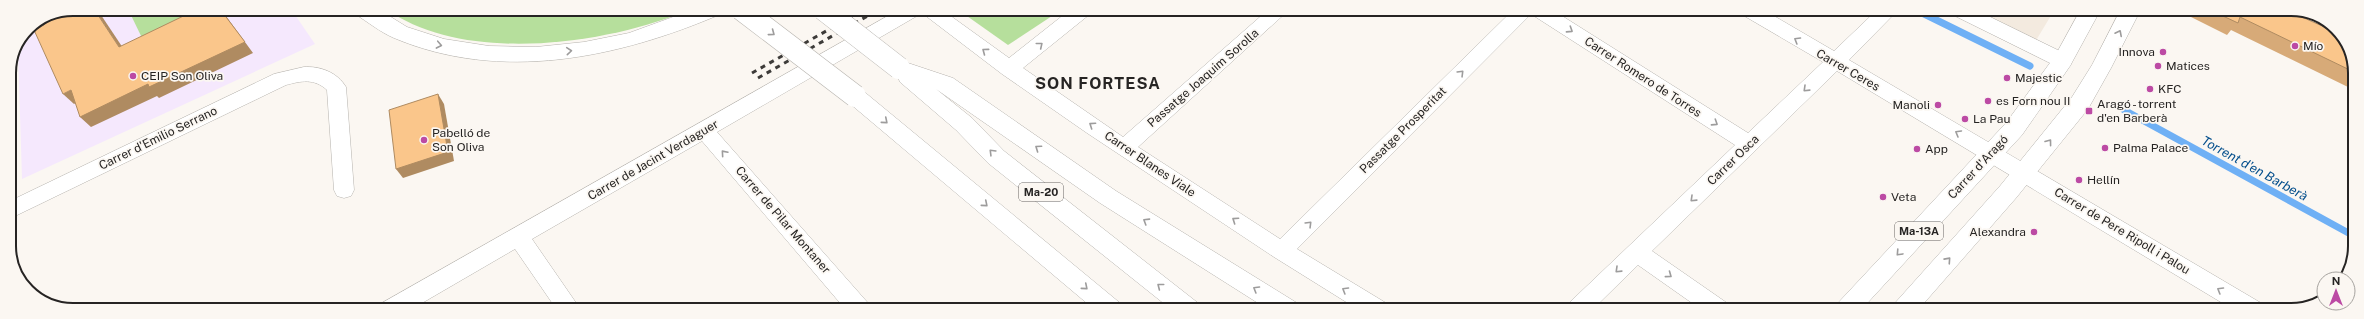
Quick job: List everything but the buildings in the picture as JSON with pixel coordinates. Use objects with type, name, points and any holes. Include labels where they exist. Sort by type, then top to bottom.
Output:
[{"type":"main road","points":[[371,16],[402,34],[432,44],[501,54],[576,51],[616,44],[661,32],[698,16]]},
{"type":"main road","points":[[750,16],[855,96],[1104,303]]},
{"type":"main road","name":"Ma-20","points":[[832,16],[899,68],[964,124],[996,157],[1181,303]]},
{"type":"main road","name":"Carrer d'Aragó","points":[[1853,303],[2014,129],[2063,61],[2088,16]]},
{"type":"main road","name":"Ma-13A","points":[[1909,303],[2024,172],[2080,103],[2101,68],[2128,16]]},
{"type":"main road","points":[[899,68],[946,84],[1108,197],[1278,303]]},
{"type":"street","name":"Carrer de Jacint Verdaguer","points":[[402,303],[705,131],[903,16]]},
{"type":"street","name":"Carrer Blanes Viale","points":[[937,16],[1009,69],[1124,147],[1281,251],[1366,303]]},
{"type":"street","points":[[1009,69],[1075,16]]},
{"type":"street","name":"Passatge Joaquim Sorolla","points":[[1124,147],[1273,16]]},
{"type":"street","name":"Passatge Prosperitat","points":[[1281,251],[1518,16]]},
{"type":"street","name":"Carrer Romero de Torres","points":[[1548,16],[1749,144]]},
{"type":"street","name":"Carrer Ceres","points":[[1758,16],[1834,62],[1992,153]]},
{"type":"street","name":"Carrer Osca","points":[[1584,303],[1883,16]]},
{"type":"street","points":[[1971,16],[2063,61]]},
{"type":"street","name":"Carrer d'Emilio Serrano","points":[[16,207],[281,79],[308,72],[327,78],[336,86],[344,190]]},
{"type":"street","name":"Carrer de Pilar Montaner","points":[[705,131],[854,303]]},
{"type":"street","name":"Carrer de Pere Ripoll i Palou","points":[[1992,153],[2241,303]]},
{"type":"street","points":[[518,236],[565,303]]},
{"type":"street","points":[[1637,252],[1710,303]]},
{"type":"shaded area","points":[[73,16],[296,16],[315,44],[22,179],[18,58],[20,51],[33,33],[51,20]]},
{"type":"shaded area","points":[[1955,16],[2051,16],[2029,52]]},
{"type":"green space","points":[[131,16],[196,16],[143,40]]},
{"type":"green space","points":[[399,16],[673,16],[651,24],[614,33],[574,40],[533,44],[493,43],[454,37],[418,26]]},
{"type":"green space","points":[[967,16],[1052,16],[1008,45]]},
{"type":"waterway","name":"Torrent d'en Barberà","points":[[1928,16],[2030,66]]},
{"type":"waterway","name":"Torrent d'en Barberà","points":[[2124,110],[2348,233]]},
{"type":"railway","points":[[752,73],[853,16]]},
{"type":"railway","points":[[758,78],[868,16]]},
{"type":"place","name":"Mío","points":[[2295,46]]},
{"type":"place","name":"Innova","points":[[2163,52]]},
{"type":"place","name":"Matices","points":[[2158,66]]},
{"type":"place","name":"CEIP Son Oliva","points":[[133,76]]},
{"type":"place","name":"Majestic","points":[[2007,78]]},
{"type":"place","name":"KFC","points":[[2150,89]]},
{"type":"place","name":"es Forn nou II","points":[[1988,101]]},
{"type":"place","name":"Manoli","points":[[1938,105]]},
{"type":"place","name":"Aragó - torrent d'en Barberà","points":[[2089,111]]},
{"type":"place","name":"La Pau","points":[[1965,119]]},
{"type":"place","name":"Pabelló de Son Oliva","points":[[424,140]]},
{"type":"place","name":"Palma Palace","points":[[2105,148]]},
{"type":"place","name":"App","points":[[1917,149]]},
{"type":"place","name":"Hellín","points":[[2079,180]]},
{"type":"place","name":"Veta","points":[[1883,197]]},
{"type":"place","name":"Alexandra","points":[[2034,232]]},
{"type":"district","name":"SON FORTESA","points":[[1098,83]]}]
